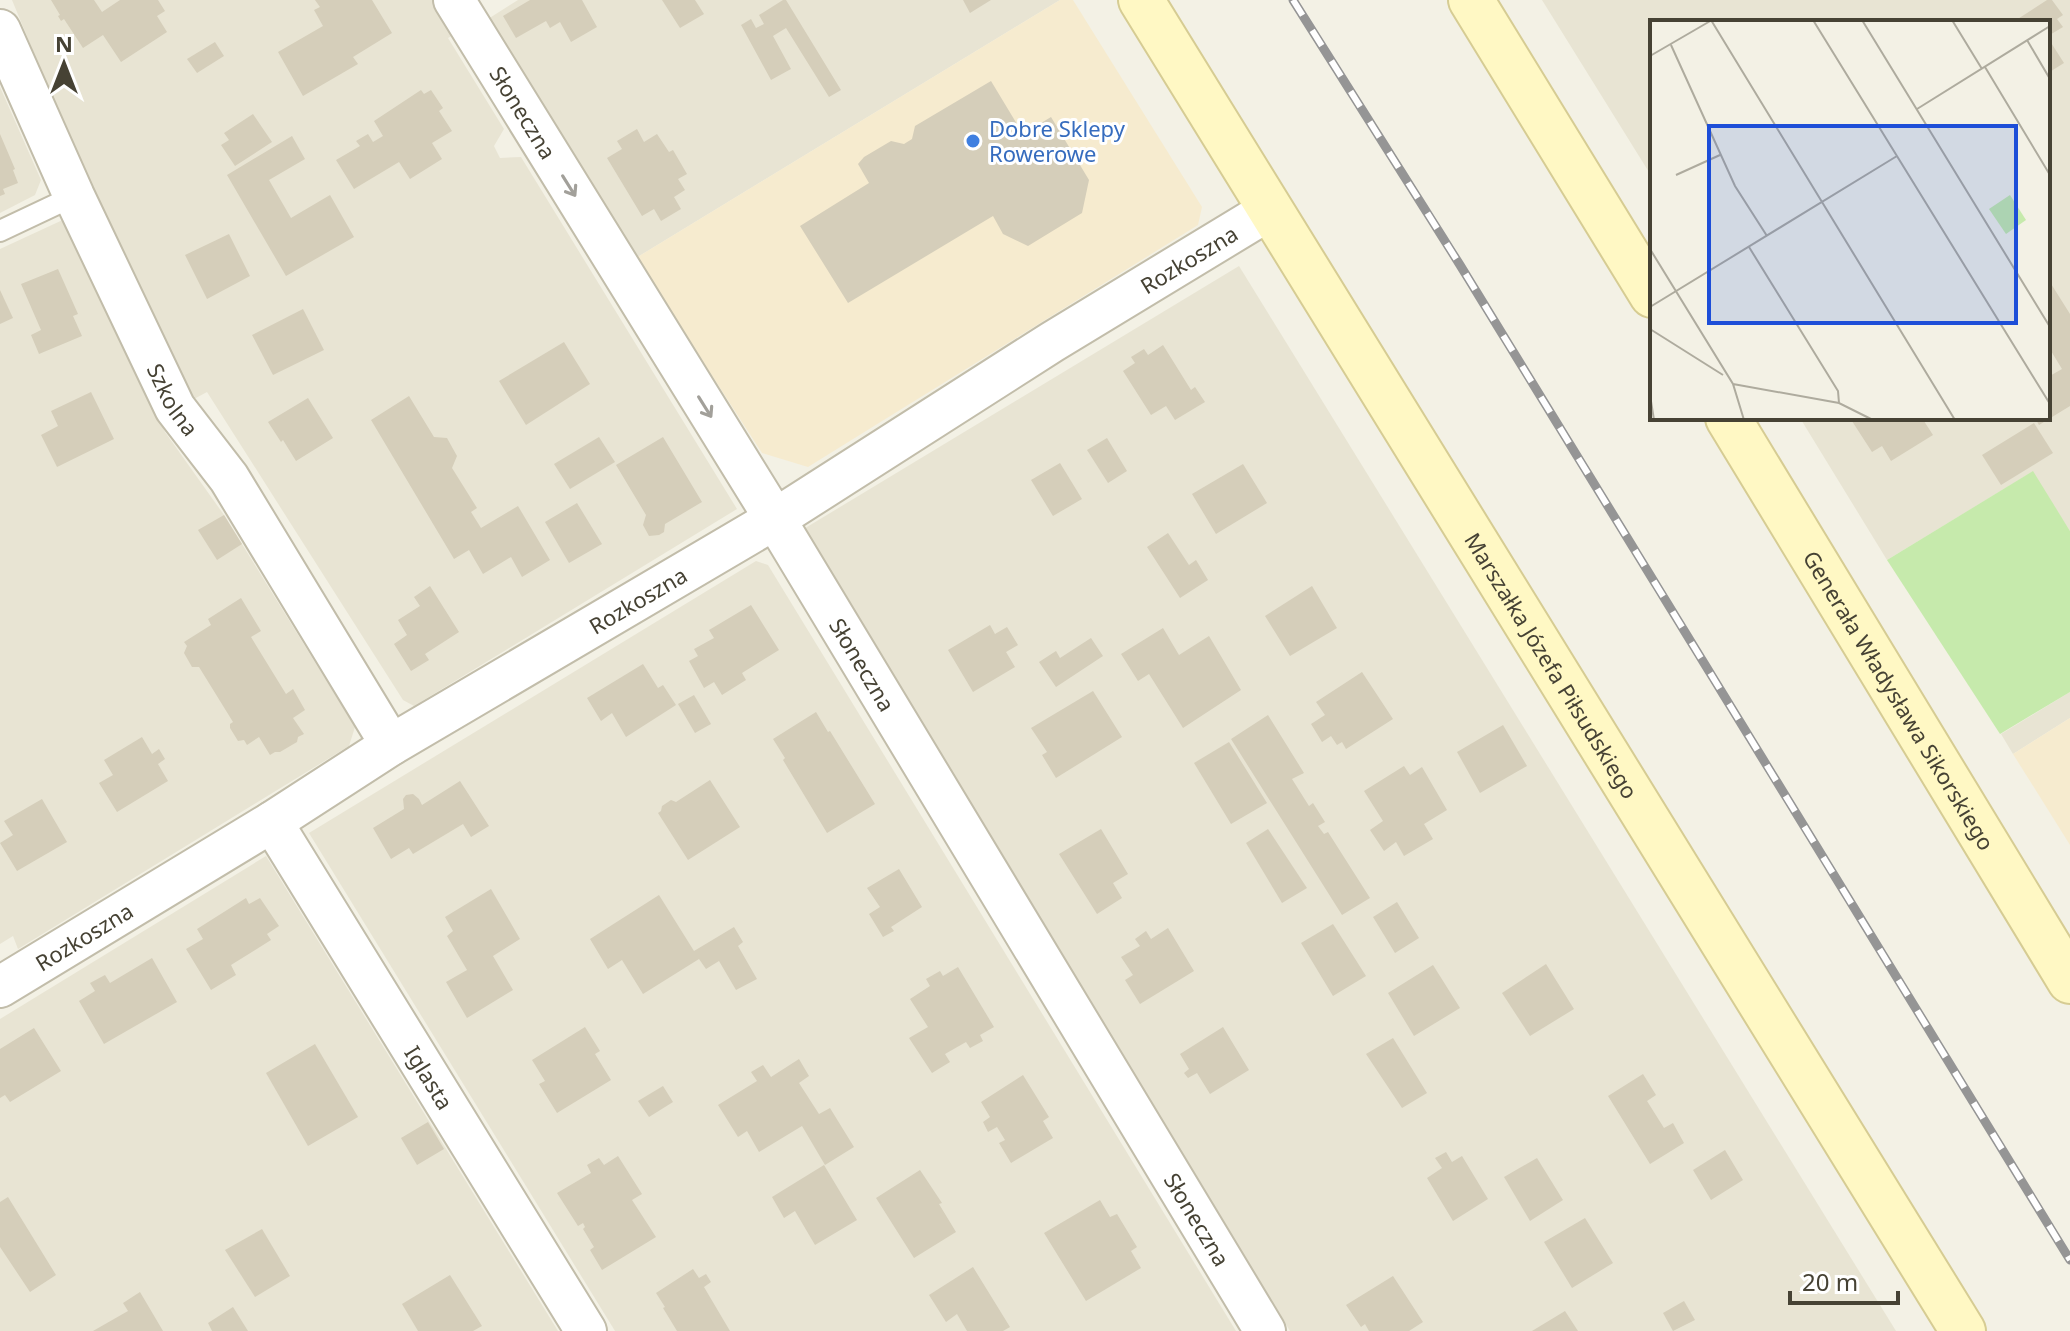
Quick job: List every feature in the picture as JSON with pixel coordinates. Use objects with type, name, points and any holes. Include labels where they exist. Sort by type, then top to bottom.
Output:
[{"type":"main road","name":"Marszałka Józefa Piłsudskiego","points":[[1141,0],[1963,1331]]},
{"type":"main road","points":[[1471,0],[1650,292]]},
{"type":"main road","name":"Generała Władysława Sikorskiego","points":[[1729,420],[2070,981]]},
{"type":"street","name":"Słoneczna","points":[[454,0],[775,519],[1265,1331]]},
{"type":"street","name":"Szkolna","points":[[0,30],[74,196],[175,408],[229,478],[391,745]]},
{"type":"street","name":"Rozkoszna","points":[[0,987],[272,822],[391,745],[775,519],[1052,342],[1271,209]]},
{"type":"street","name":"Iglasta","points":[[272,822],[586,1331]]},
{"type":"lane","points":[[0,231],[74,196]]},
{"type":"shaded area","points":[[12,0],[436,0],[457,33],[448,38],[504,129],[494,146],[500,158],[521,157],[737,509],[414,706],[403,700],[207,392],[194,399],[119,259]]},
{"type":"shaded area","points":[[518,0],[1060,0],[636,258],[488,19]]},
{"type":"shaded area","points":[[1060,0],[1073,0],[1202,207],[1198,225],[808,467],[762,453],[636,258]]},
{"type":"shaded area","points":[[1542,0],[2070,0],[2070,531],[2032,472],[1887,560],[1801,420],[2050,420],[2050,20],[1650,20],[1650,174]]},
{"type":"shaded area","points":[[0,87],[41,180],[35,195],[0,213]]},
{"type":"shaded area","points":[[67,218],[165,432],[224,515],[355,727],[349,746],[18,949],[13,936],[0,944],[0,249]]},
{"type":"shaded area","points":[[1239,266],[1896,1331],[1290,1331],[802,530]]},
{"type":"shaded area","points":[[756,561],[768,565],[1236,1331],[615,1331],[309,833]]},
{"type":"shaded area","points":[[2070,692],[2070,718],[2013,754],[2001,734]]},
{"type":"shaded area","points":[[2070,718],[2070,845],[2013,754]]},
{"type":"shaded area","points":[[266,856],[558,1331],[0,1331],[0,1019]]},
{"type":"green space","points":[[2033,471],[2070,531],[2070,692],[2000,734],[1887,560]]},
{"type":"building","points":[[51,0],[94,0],[102,12],[120,0],[158,0],[165,11],[157,16],[167,32],[121,62],[103,35],[83,48],[64,19],[61,21]]},
{"type":"building","points":[[315,0],[372,0],[392,33],[353,57],[358,64],[303,96],[278,52],[323,26],[314,10],[320,7]]},
{"type":"building","points":[[530,0],[582,0],[597,27],[571,42],[560,22],[550,28],[546,21],[516,38],[503,16]]},
{"type":"building","points":[[662,0],[695,0],[704,14],[680,28]]},
{"type":"building","points":[[786,0],[841,90],[829,97],[786,28],[773,36],[791,69],[771,80],[741,25],[751,19],[756,28],[764,24],[759,15]]},
{"type":"building","points":[[963,0],[991,0],[970,13]]},
{"type":"building","points":[[2047,0],[2052,0],[2063,15],[2057,19],[2063,27],[2050,35],[2050,20],[2016,20]]},
{"type":"building","points":[[2050,41],[2064,63],[2050,72]]},
{"type":"building","points":[[215,42],[224,56],[197,73],[187,59]]},
{"type":"building","points":[[991,81],[1023,134],[1051,117],[1089,180],[1082,213],[1028,246],[1003,234],[993,216],[848,303],[800,226],[869,183],[858,164],[864,157],[891,141],[904,144],[912,139],[915,126]]},
{"type":"building","points":[[421,90],[424,94],[431,90],[443,108],[439,111],[452,131],[432,143],[442,159],[410,179],[399,162],[354,189],[336,160],[360,146],[356,141],[368,134],[373,142],[383,136],[374,121]]},
{"type":"building","points":[[253,114],[272,142],[235,166],[221,145],[229,140],[224,133]]},
{"type":"building","points":[[637,129],[644,142],[657,134],[669,152],[673,150],[687,174],[678,179],[685,190],[674,197],[681,209],[661,221],[654,209],[642,216],[607,158],[622,149],[617,141]]},
{"type":"building","points":[[0,134],[18,183],[3,189],[5,194],[0,196]]},
{"type":"building","points":[[292,136],[305,159],[269,180],[291,218],[330,195],[354,237],[286,276],[227,175]]},
{"type":"building","points":[[229,234],[250,276],[207,299],[185,255]]},
{"type":"building","points":[[58,269],[78,314],[73,316],[82,336],[39,354],[31,335],[41,330],[21,284]]},
{"type":"building","points":[[2050,282],[2070,314],[2070,406],[2050,418],[2050,376],[2062,369],[2050,349]]},
{"type":"building","points":[[0,290],[13,318],[0,324]]},
{"type":"building","points":[[303,309],[324,350],[273,375],[252,335]]},
{"type":"building","points":[[564,342],[590,384],[526,425],[499,381]]},
{"type":"building","points":[[1163,345],[1191,390],[1195,387],[1205,402],[1175,420],[1166,406],[1151,415],[1123,371],[1135,363],[1131,357],[1144,349],[1148,355]]},
{"type":"building","points":[[91,392],[114,439],[57,467],[41,435],[58,426],[51,411]]},
{"type":"building","points":[[409,396],[434,437],[447,438],[457,456],[452,468],[477,508],[471,512],[481,528],[518,506],[550,560],[522,577],[511,557],[483,574],[469,550],[454,559],[371,420]]},
{"type":"building","points":[[308,398],[333,438],[296,461],[268,422]]},
{"type":"building","points":[[1851,420],[1923,420],[1933,435],[1891,461],[1882,446],[1872,452]]},
{"type":"building","points":[[2034,423],[2053,453],[2001,485],[1982,455]]},
{"type":"building","points":[[599,437],[615,462],[570,489],[554,464]]},
{"type":"building","points":[[663,437],[702,502],[665,524],[664,532],[649,536],[643,525],[646,515],[616,465]]},
{"type":"building","points":[[1107,438],[1127,471],[1108,483],[1087,450]]},
{"type":"building","points":[[1060,463],[1082,499],[1053,516],[1031,480]]},
{"type":"building","points":[[1243,464],[1267,503],[1216,534],[1192,494]]},
{"type":"building","points":[[577,503],[602,544],[569,563],[545,522]]},
{"type":"building","points":[[224,515],[242,544],[217,560],[198,530]]},
{"type":"building","points":[[1168,533],[1189,565],[1196,560],[1208,580],[1180,598],[1147,547]]},
{"type":"building","points":[[430,586],[459,632],[425,654],[429,660],[411,671],[394,644],[407,635],[398,620],[420,606],[414,597]]},
{"type":"building","points":[[1312,586],[1337,628],[1290,656],[1265,616]]},
{"type":"building","points":[[241,598],[261,631],[251,637],[286,694],[293,689],[305,710],[293,718],[304,734],[298,737],[297,742],[270,755],[259,737],[247,745],[244,740],[238,741],[230,728],[233,722],[199,667],[192,667],[184,653],[187,646],[184,642],[211,625],[208,619]]},
{"type":"building","points":[[751,605],[779,650],[742,673],[746,680],[722,695],[714,682],[704,688],[689,661],[698,656],[694,649],[714,638],[709,630]]},
{"type":"building","points":[[990,625],[995,634],[1007,627],[1018,645],[1006,652],[1015,667],[973,692],[948,650]]},
{"type":"building","points":[[1163,628],[1179,655],[1209,636],[1241,690],[1183,728],[1149,674],[1138,681],[1121,654]]},
{"type":"building","points":[[1091,638],[1103,656],[1056,687],[1039,662],[1056,651],[1060,658]]},
{"type":"building","points":[[643,664],[658,688],[663,685],[676,705],[626,737],[612,713],[601,721],[587,698]]},
{"type":"building","points":[[1362,672],[1393,719],[1346,749],[1342,742],[1337,745],[1331,736],[1322,742],[1311,724],[1325,715],[1316,702]]},
{"type":"building","points":[[1093,691],[1122,737],[1056,778],[1042,755],[1047,752],[1031,728]]},
{"type":"building","points":[[694,695],[711,724],[695,733],[678,704]]},
{"type":"building","points":[[816,712],[875,804],[827,833],[773,739]]},
{"type":"building","points":[[1268,715],[1304,773],[1292,779],[1309,806],[1313,803],[1325,822],[1318,826],[1324,834],[1328,832],[1370,898],[1342,915],[1231,739]]},
{"type":"building","points":[[1503,725],[1527,766],[1480,793],[1457,752]]},
{"type":"building","points":[[142,737],[152,754],[159,749],[165,759],[158,764],[168,781],[117,812],[99,783],[113,775],[104,760]]},
{"type":"building","points":[[1229,742],[1267,803],[1231,824],[1194,763]]},
{"type":"building","points":[[1404,766],[1410,775],[1422,767],[1447,810],[1424,824],[1433,839],[1404,856],[1396,842],[1384,851],[1370,830],[1383,821],[1364,791]]},
{"type":"building","points":[[710,780],[740,827],[688,860],[658,813],[671,800],[676,802]]},
{"type":"building","points":[[460,781],[489,826],[471,837],[463,824],[413,854],[409,848],[391,859],[373,828],[404,809],[403,799],[406,795],[413,794],[422,805]]},
{"type":"building","points":[[42,799],[67,842],[17,871],[0,843],[13,835],[4,821]]},
{"type":"building","points":[[1101,829],[1128,874],[1113,883],[1122,898],[1097,914],[1059,854]]},
{"type":"building","points":[[1268,829],[1307,888],[1282,903],[1246,843]]},
{"type":"building","points":[[899,869],[922,907],[891,927],[894,931],[883,937],[869,914],[880,907],[867,888]]},
{"type":"building","points":[[491,889],[520,939],[493,956],[513,990],[467,1018],[446,982],[467,970],[447,936],[453,931],[445,917]]},
{"type":"building","points":[[659,895],[694,951],[734,927],[743,942],[738,946],[757,979],[736,990],[719,961],[706,969],[699,959],[643,994],[622,960],[608,969],[590,939]]},
{"type":"building","points":[[246,898],[249,904],[260,898],[279,926],[267,934],[271,940],[231,965],[236,975],[211,990],[186,949],[203,939],[197,929]]},
{"type":"building","points":[[1397,902],[1419,938],[1395,953],[1373,917]]},
{"type":"building","points":[[1333,924],[1366,976],[1333,996],[1301,943]]},
{"type":"building","points":[[1168,928],[1194,971],[1140,1004],[1125,980],[1133,975],[1121,957],[1140,946],[1135,939],[1146,931],[1151,939]]},
{"type":"building","points":[[152,958],[177,1002],[104,1044],[79,1001],[95,991],[90,983],[105,975],[110,983]]},
{"type":"building","points":[[1546,964],[1574,1009],[1530,1036],[1502,993]]},
{"type":"building","points":[[1433,965],[1460,1008],[1414,1036],[1388,993]]},
{"type":"building","points":[[958,967],[994,1027],[980,1035],[983,1041],[970,1048],[966,1042],[945,1054],[950,1062],[932,1073],[909,1038],[928,1027],[910,999],[930,986],[926,979],[940,971],[943,976]]},
{"type":"building","points":[[585,1027],[600,1051],[595,1054],[611,1080],[557,1113],[539,1084],[545,1081],[532,1060]]},
{"type":"building","points":[[1223,1027],[1249,1070],[1210,1094],[1197,1073],[1188,1078],[1184,1073],[1189,1069],[1180,1054]]},
{"type":"building","points":[[34,1028],[61,1071],[10,1102],[5,1095],[0,1098],[0,1049]]},
{"type":"building","points":[[1393,1038],[1427,1093],[1402,1108],[1366,1054]]},
{"type":"building","points":[[315,1044],[358,1117],[308,1146],[266,1073]]},
{"type":"building","points":[[799,1059],[809,1076],[799,1083],[819,1114],[830,1108],[854,1147],[825,1165],[802,1126],[759,1152],[747,1131],[738,1137],[718,1105],[757,1081],[751,1072],[763,1065],[771,1077]]},
{"type":"building","points":[[1643,1074],[1656,1095],[1647,1101],[1664,1128],[1673,1123],[1684,1143],[1650,1164],[1608,1096]]},
{"type":"building","points":[[1023,1075],[1049,1117],[1043,1121],[1053,1138],[1011,1163],[999,1143],[1005,1140],[997,1127],[988,1132],[983,1122],[990,1117],[981,1102]]},
{"type":"building","points":[[663,1086],[673,1102],[649,1117],[638,1101]]},
{"type":"building","points":[[428,1122],[444,1149],[417,1165],[401,1138]]},
{"type":"building","points":[[1725,1150],[1743,1180],[1711,1200],[1693,1170]]},
{"type":"building","points":[[1446,1152],[1452,1162],[1462,1156],[1488,1199],[1453,1221],[1427,1178],[1442,1168],[1435,1158]]},
{"type":"building","points":[[618,1156],[642,1194],[632,1200],[656,1237],[602,1270],[590,1250],[594,1247],[583,1229],[583,1223],[578,1226],[557,1193],[591,1173],[587,1165],[599,1158],[604,1165]]},
{"type":"building","points":[[1537,1158],[1563,1200],[1530,1221],[1504,1177]]},
{"type":"building","points":[[824,1165],[857,1220],[815,1245],[795,1211],[784,1218],[772,1197]]},
{"type":"building","points":[[920,1170],[942,1203],[939,1204],[956,1232],[914,1258],[876,1198]]},
{"type":"building","points":[[8,1197],[56,1275],[30,1292],[0,1247],[0,1202]]},
{"type":"building","points":[[1100,1200],[1110,1217],[1117,1214],[1137,1247],[1131,1251],[1141,1268],[1086,1301],[1044,1233]]},
{"type":"building","points":[[1585,1218],[1613,1263],[1572,1288],[1544,1242]]},
{"type":"building","points":[[262,1229],[290,1276],[255,1297],[225,1250]]},
{"type":"building","points":[[973,1267],[1010,1327],[1003,1331],[967,1331],[957,1314],[946,1322],[929,1295]]},
{"type":"building","points":[[693,1269],[699,1278],[706,1274],[711,1282],[704,1287],[730,1331],[677,1331],[663,1308],[656,1293]]},
{"type":"building","points":[[450,1275],[482,1326],[473,1331],[418,1331],[402,1304]]},
{"type":"building","points":[[1393,1276],[1423,1322],[1409,1331],[1369,1331],[1365,1324],[1361,1327],[1346,1305]]},
{"type":"building","points":[[140,1292],[163,1331],[93,1331],[128,1311],[123,1303]]},
{"type":"building","points":[[1684,1301],[1695,1320],[1673,1331],[1663,1313]]},
{"type":"building","points":[[233,1307],[248,1331],[212,1331],[208,1323]]},
{"type":"building","points":[[1565,1311],[1578,1331],[1532,1331]]},
{"type":"railway","points":[[1293,0],[1460,265],[2070,1260]]},
{"type":"place","name":"Dobre Sklepy Rowerowe","points":[[973,141]]}]
